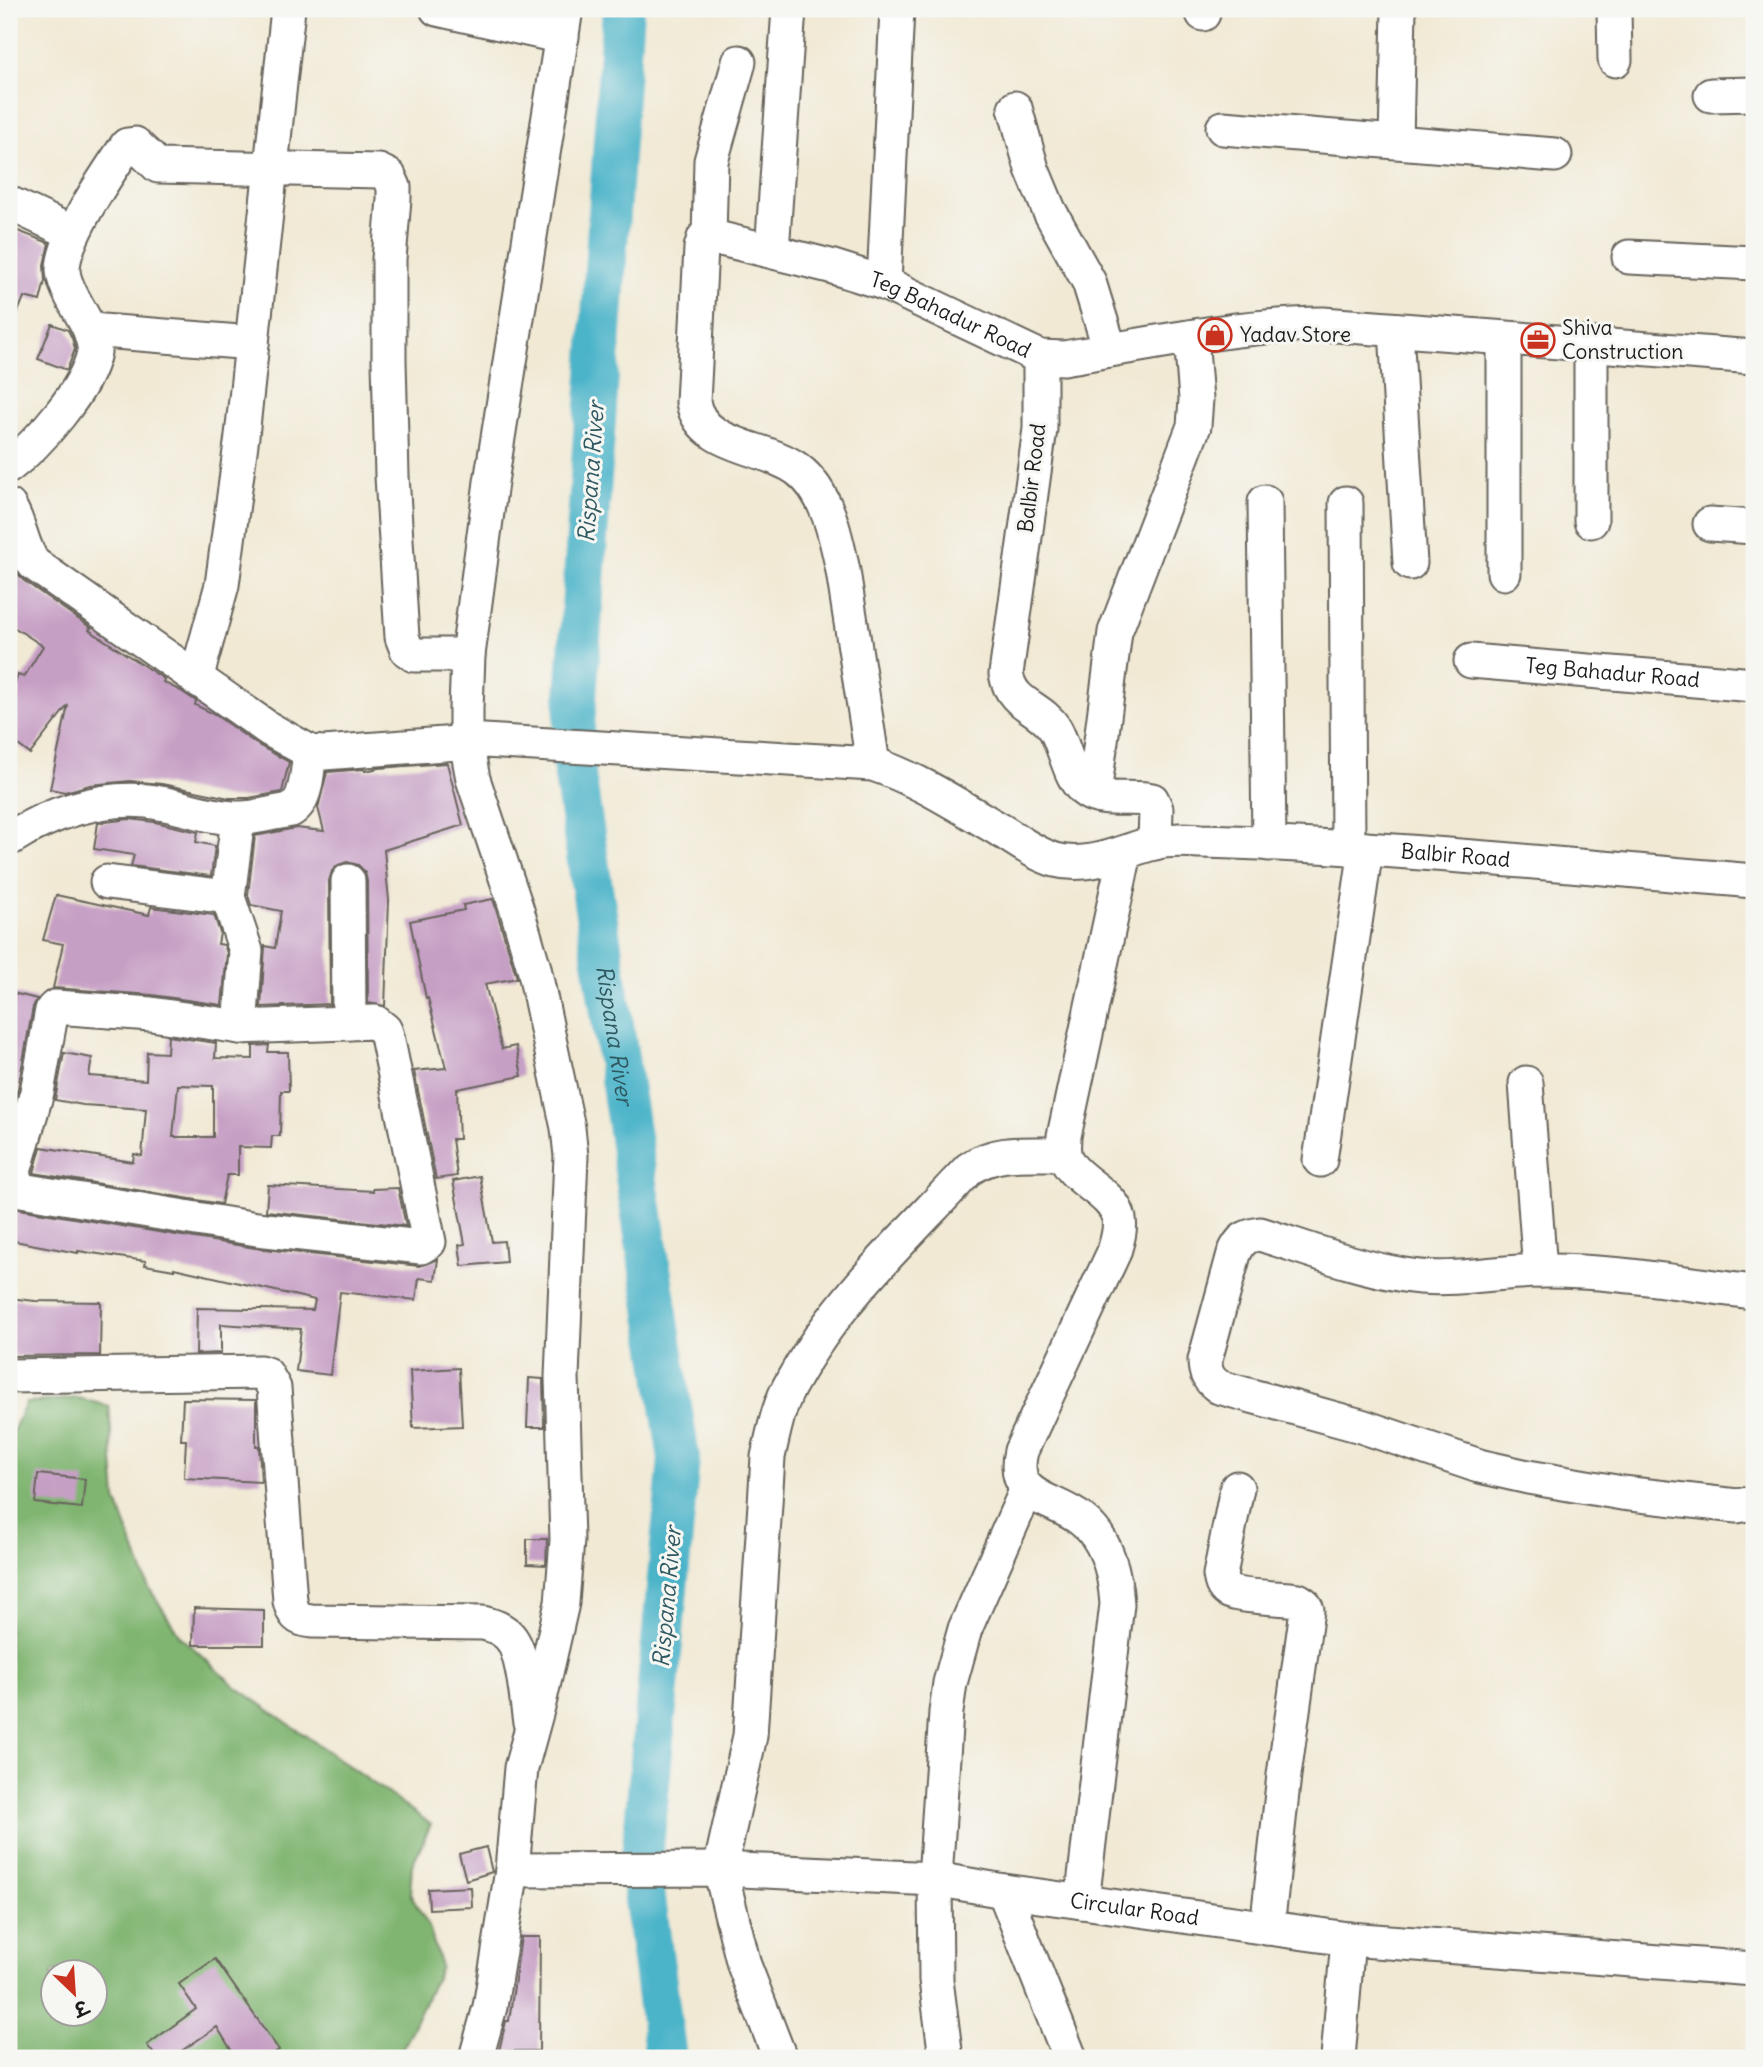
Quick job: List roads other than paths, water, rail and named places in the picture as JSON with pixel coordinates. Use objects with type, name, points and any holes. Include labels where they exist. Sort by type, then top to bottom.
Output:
[{"type":"street","points":[[196,679],[222,585],[242,436],[288,9]]},
{"type":"street","points":[[437,9],[564,23],[491,482],[468,654],[475,741],[474,779],[534,968],[569,1128],[571,1156],[562,1377],[567,1540],[562,1602],[521,1768],[512,1870],[490,2007],[476,2058]]},
{"type":"street","points":[[772,251],[789,9]]},
{"type":"street","points":[[884,283],[897,9]]},
{"type":"street","points":[[1396,141],[1399,9]]},
{"type":"street","points":[[1614,9],[1615,60]]},
{"type":"street","points":[[739,62],[711,161],[712,236],[704,238],[701,248],[693,402],[695,413],[701,424],[711,432],[798,469],[813,487],[826,510],[837,541],[843,571],[873,764]]},
{"type":"street","points":[[1712,95],[1754,94]]},
{"type":"street","points":[[1015,108],[1031,169],[1089,282],[1110,351]]},
{"type":"street","points":[[1223,128],[1555,155]]},
{"type":"street","points":[[9,466],[30,449],[69,402],[79,386],[94,349],[90,330],[65,281],[63,267],[73,233],[114,165],[131,143],[158,166],[379,171],[389,176],[394,187],[389,259],[388,362],[402,637],[407,650],[414,654],[468,654]]},
{"type":"street","points":[[9,203],[73,233]]},
{"type":"street","name":"Teg Bahadur Road","points":[[712,236],[884,283],[1040,357],[1064,358],[1191,337],[1286,325],[1322,324],[1754,357]]},
{"type":"street","points":[[1629,257],[1754,262]]},
{"type":"street","points":[[90,330],[252,343]]},
{"type":"street","points":[[1396,330],[1410,563]]},
{"type":"street","points":[[1082,1902],[1117,1604],[1116,1582],[1097,1536],[1082,1520],[1027,1489],[1019,1477],[1018,1464],[1021,1451],[1114,1252],[1119,1233],[1119,1217],[1112,1204],[1071,1167],[1064,1154],[1064,1136],[1140,848],[1156,809],[1152,800],[1094,795],[1115,632],[1194,426],[1196,399],[1191,337]]},
{"type":"street","points":[[1504,338],[1504,573]]},
{"type":"street","points":[[1591,345],[1591,521]]},
{"type":"street","name":"Balbir Road","points":[[1040,357],[1040,429],[1006,674],[1013,693],[1050,722],[1077,781],[1084,791],[1094,795]]},
{"type":"street","points":[[1265,502],[1269,844]]},
{"type":"street","points":[[1320,1160],[1357,849],[1346,503]]},
{"type":"street","points":[[9,506],[19,523],[26,553],[34,564],[269,729],[310,752],[302,797],[298,806],[291,810],[238,819],[131,800],[59,813],[24,830]]},
{"type":"street","points":[[1710,524],[1754,527]]},
{"type":"street","name":"Teg Bahadur Road","points":[[1471,661],[1754,685]]},
{"type":"street","name":"Balbir Road","points":[[310,752],[475,741],[873,764],[894,771],[943,796],[1037,852],[1055,860],[1074,862],[1097,861],[1140,848],[1200,841],[1357,849],[1754,881]]},
{"type":"street","points":[[238,819],[228,897],[246,951],[240,1027]]},
{"type":"street","points":[[348,881],[349,1023]]},
{"type":"street","points":[[107,882],[228,897]]},
{"type":"street","points":[[54,1007],[151,1014],[240,1027],[374,1022],[385,1030],[428,1231],[429,1242],[424,1247],[257,1229],[9,1188],[37,1092],[54,1007]]},
{"type":"street","points":[[1526,1083],[1540,1271]]},
{"type":"street","points":[[780,2058],[744,1965],[720,1868],[750,1735],[768,1457],[774,1430],[792,1381],[820,1338],[860,1286],[969,1169],[981,1160],[996,1155],[1064,1154]]},
{"type":"street","points":[[1754,1292],[1603,1274],[1540,1271],[1460,1277],[1407,1276],[1376,1270],[1261,1234],[1240,1241],[1234,1254],[1205,1360],[1205,1372],[1219,1387],[1361,1426],[1479,1466],[1622,1493],[1737,1506],[1754,1503]]},
{"type":"street","points":[[9,1376],[266,1374],[274,1388],[290,1601],[296,1617],[312,1621],[483,1623],[495,1626],[510,1637],[518,1654],[531,1731]]},
{"type":"street","points":[[1237,1488],[1220,1575],[1222,1585],[1227,1591],[1237,1594],[1298,1600],[1307,1610],[1284,1775],[1267,1928]]},
{"type":"street","points":[[946,2058],[936,1980],[935,1879],[950,1683],[965,1629],[1027,1489]]},
{"type":"street","name":"Circular Road","points":[[512,1870],[720,1868],[935,1879],[1348,1939],[1754,1969]]},
{"type":"street","points":[[1004,1891],[1070,2058]]},
{"type":"street","points":[[1338,2058],[1348,1939]]},
{"type":"waterway","name":"Rispana River","points":[[623,9],[572,756],[679,1459],[641,1869],[666,2058]]},
{"type":"place","name":"Yadav Store","points":[[1215,335]]},
{"type":"place","name":"Shiva Construction","points":[[1538,340]]}]
